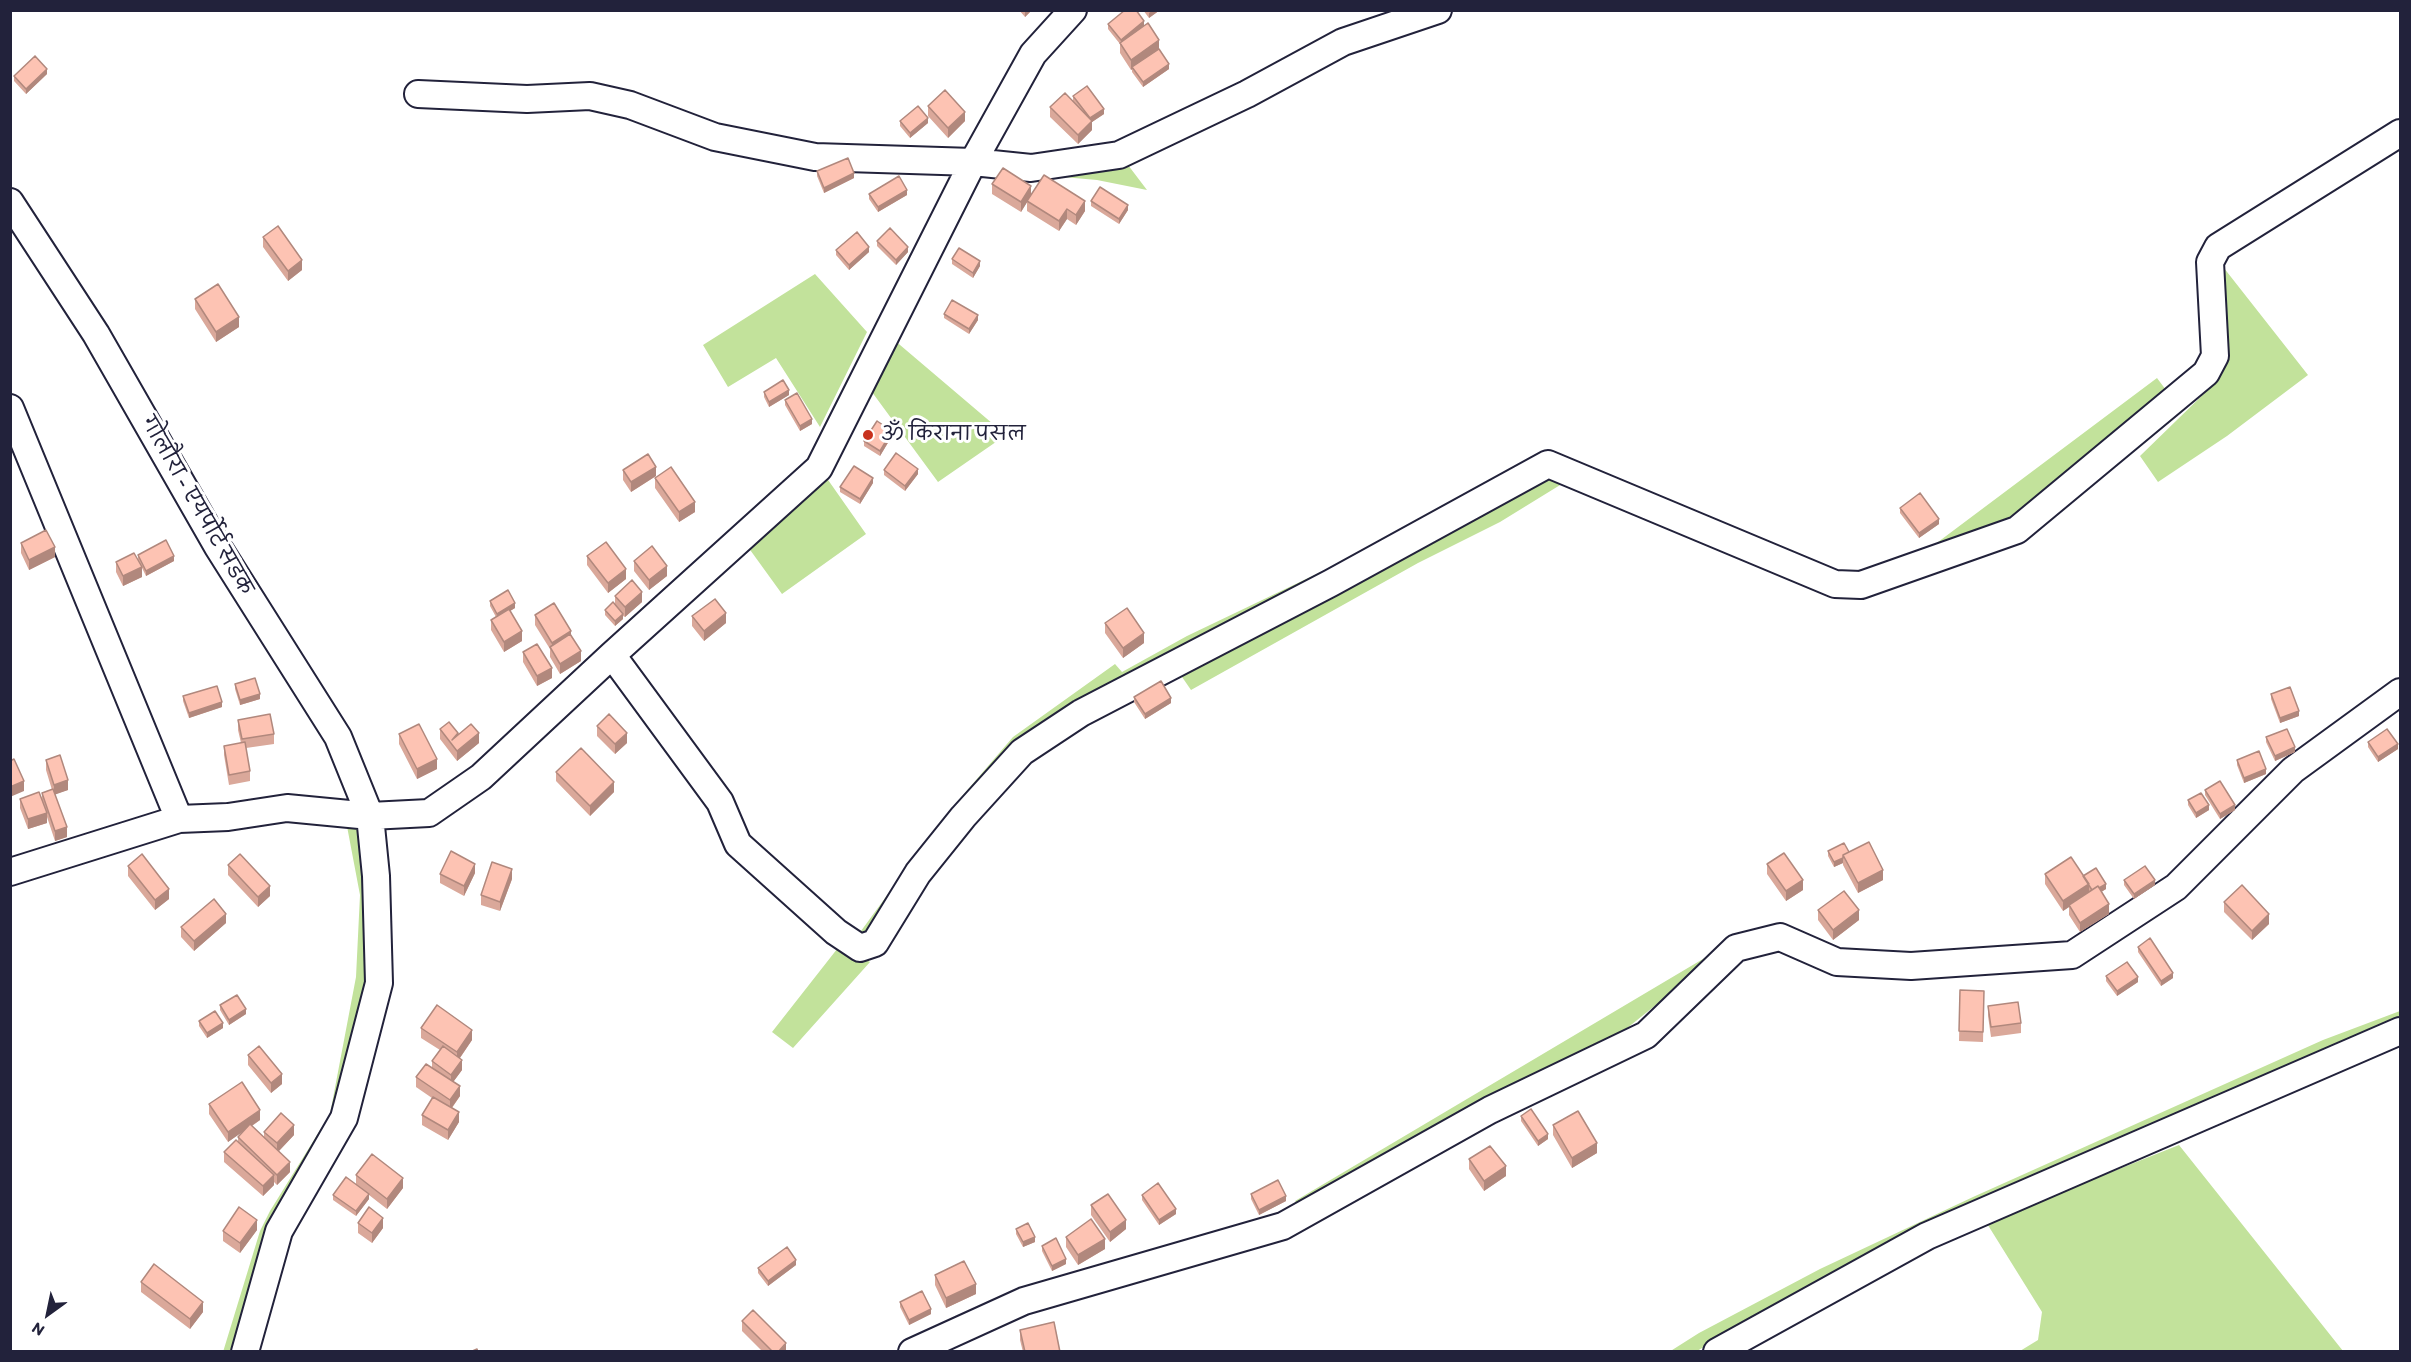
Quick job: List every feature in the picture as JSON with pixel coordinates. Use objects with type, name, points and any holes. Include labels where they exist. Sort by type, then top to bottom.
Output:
[{"type":"street","points":[[10,872],[179,819],[228,817],[287,808],[370,816],[429,813],[482,777],[612,655],[819,468],[973,162],[1033,54],[1073,10]]},
{"type":"street","points":[[418,94],[527,99],[590,96],[630,105],[715,137],[815,157],[973,162],[1031,168],[1119,155],[1247,94],[1343,42],[1438,10]]},
{"type":"street","points":[[612,655],[720,802],[738,844],[836,932],[860,948],[875,943],[918,873],[963,817],[1022,752],[1081,712],[1331,582],[1548,464],[1835,584],[1861,585],[2017,530],[2206,373],[2215,356],[2210,262],[2218,247],[2400,133]]},
{"type":"street","name":"गोलौरा - एयर्पोर्ट सडक","points":[[10,202],[96,334],[218,547],[338,737],[370,816],[376,876],[379,983],[344,1118],[279,1231],[245,1352]]},
{"type":"street","points":[[10,408],[179,819]]},
{"type":"street","points":[[912,1352],[1024,1301],[1283,1226],[1490,1110],[1646,1035],[1737,948],[1780,937],[1837,962],[1911,966],[2072,955],[2176,887],[2293,770],[2400,692]]},
{"type":"street","points":[[1717,1352],[1927,1236],[2400,1031]]},
{"type":"green space","points":[[1128,165],[1147,190],[1097,180],[1029,174]]},
{"type":"green space","points":[[2220,263],[2308,375],[2227,436],[2158,482],[2140,456],[2216,382],[2224,361]]},
{"type":"green space","points":[[815,274],[867,332],[820,427],[776,358],[728,387],[703,345]]},
{"type":"green space","points":[[893,339],[1006,435],[938,482],[869,388]]},
{"type":"green space","points":[[2157,378],[2166,390],[2012,524],[1914,560]]},
{"type":"green space","points":[[826,477],[866,534],[782,594],[748,547]]},
{"type":"green space","points":[[1537,478],[1565,482],[1500,522],[1418,563],[1191,690],[1180,674]]},
{"type":"green space","points":[[1352,557],[1329,575],[1079,706],[872,936],[857,940],[839,924],[861,931],[945,816],[1013,737],[1115,664],[1122,672],[1187,636]]},
{"type":"green space","points":[[346,821],[356,824],[369,899],[365,981],[334,1115],[244,1314],[232,1351],[223,1352],[260,1231],[330,1114],[356,977],[360,895]]},
{"type":"green space","points":[[1740,937],[1626,1029],[1503,1091],[1298,1205],[1295,1201]]},
{"type":"green space","points":[[841,944],[870,962],[793,1048],[772,1032]]},
{"type":"green space","points":[[2400,1011],[2400,1017],[1977,1203],[1823,1277],[1697,1351],[1669,1352],[1699,1333],[1820,1269],[1973,1197],[2323,1040]]},
{"type":"green space","points":[[2179,1145],[2343,1351],[2020,1351],[2038,1340],[2042,1312],[1986,1222]]},
{"type":"building","points":[[1125,10],[1136,10],[1144,21],[1121,40],[1108,24]]},
{"type":"building","points":[[1148,23],[1159,40],[1131,60],[1120,43]]},
{"type":"building","points":[[1159,49],[1169,64],[1143,82],[1132,67]]},
{"type":"building","points":[[35,56],[47,69],[26,89],[14,76]]},
{"type":"building","points":[[1087,86],[1104,109],[1090,118],[1073,96]]},
{"type":"building","points":[[945,90],[965,112],[948,128],[928,106]]},
{"type":"building","points":[[1065,93],[1092,121],[1078,135],[1050,107]]},
{"type":"building","points":[[918,106],[928,118],[910,133],[900,121]]},
{"type":"building","points":[[848,158],[854,173],[824,188],[817,171]]},
{"type":"building","points":[[1003,168],[1031,186],[1021,202],[992,184]]},
{"type":"building","points":[[1044,175],[1085,201],[1076,215],[1067,209],[1059,221],[1027,201]]},
{"type":"building","points":[[899,176],[907,190],[878,207],[869,194]]},
{"type":"building","points":[[1100,187],[1128,205],[1119,219],[1091,201]]},
{"type":"building","points":[[278,226],[302,260],[288,271],[263,237]]},
{"type":"building","points":[[890,228],[908,247],[896,260],[877,241]]},
{"type":"building","points":[[857,232],[869,247],[849,265],[836,250]]},
{"type":"building","points":[[959,248],[980,261],[973,273],[952,259]]},
{"type":"building","points":[[218,284],[239,317],[216,332],[195,299]]},
{"type":"building","points":[[952,300],[978,315],[969,329],[944,314]]},
{"type":"building","points":[[783,380],[789,390],[769,402],[764,392]]},
{"type":"building","points":[[797,393],[812,419],[800,426],[785,400]]},
{"type":"building","points":[[877,421],[892,431],[880,451],[864,441]]},
{"type":"building","points":[[896,453],[918,469],[905,486],[884,470]]},
{"type":"building","points":[[648,454],[656,467],[631,482],[623,470]]},
{"type":"building","points":[[854,466],[873,478],[860,499],[840,487]]},
{"type":"building","points":[[671,467],[695,502],[679,512],[655,478]]},
{"type":"building","points":[[1920,493],[1939,519],[1919,533],[1900,508]]},
{"type":"building","points":[[46,530],[55,547],[29,560],[21,543]]},
{"type":"building","points":[[166,540],[174,556],[146,571],[138,555]]},
{"type":"building","points":[[606,542],[626,569],[608,583],[587,556]]},
{"type":"building","points":[[652,546],[667,566],[649,580],[634,561]]},
{"type":"building","points":[[134,553],[142,567],[123,576],[116,562]]},
{"type":"building","points":[[632,580],[642,592],[625,607],[615,596]]},
{"type":"building","points":[[508,590],[515,603],[497,614],[490,601]]},
{"type":"building","points":[[715,599],[726,613],[704,631],[692,616]]},
{"type":"building","points":[[613,602],[623,614],[615,621],[605,610]]},
{"type":"building","points":[[554,603],[571,631],[552,643],[535,615]]},
{"type":"building","points":[[1127,608],[1144,633],[1123,648],[1105,623]]},
{"type":"building","points":[[509,609],[522,631],[504,642],[491,620]]},
{"type":"building","points":[[570,634],[581,651],[560,664],[550,647]]},
{"type":"building","points":[[537,644],[552,668],[537,676],[523,652]]},
{"type":"building","points":[[255,678],[260,694],[240,700],[235,684]]},
{"type":"building","points":[[1161,681],[1171,698],[1145,714],[1134,697]]},
{"type":"building","points":[[217,686],[222,702],[189,713],[183,696]]},
{"type":"building","points":[[2290,687],[2299,711],[2280,718],[2271,694]]},
{"type":"building","points":[[270,714],[274,734],[242,739],[238,720]]},
{"type":"building","points":[[609,714],[627,733],[615,744],[597,726]]},
{"type":"building","points":[[449,722],[458,733],[452,740],[471,724],[479,733],[457,751],[440,729]]},
{"type":"building","points":[[419,724],[437,759],[417,769],[399,734]]},
{"type":"building","points":[[2287,729],[2295,747],[2275,756],[2266,737]]},
{"type":"building","points":[[2387,729],[2398,744],[2378,757],[2368,742]]},
{"type":"building","points":[[245,742],[250,771],[229,775],[224,746]]},
{"type":"building","points":[[581,748],[614,782],[590,806],[556,772]]},
{"type":"building","points":[[2259,751],[2266,769],[2244,778],[2237,760]]},
{"type":"building","points":[[60,755],[68,780],[54,785],[46,760]]},
{"type":"building","points":[[14,759],[24,781],[10,787],[10,761]]},
{"type":"building","points":[[2220,781],[2235,805],[2220,814],[2205,790]]},
{"type":"building","points":[[53,789],[67,827],[55,831],[42,793]]},
{"type":"building","points":[[39,792],[47,813],[28,819],[20,799]]},
{"type":"building","points":[[2201,793],[2209,805],[2196,813],[2188,800]]},
{"type":"building","points":[[1869,842],[1883,870],[1858,883],[1843,855]]},
{"type":"building","points":[[1844,843],[1849,852],[1834,862],[1828,851]]},
{"type":"building","points":[[451,851],[475,864],[464,886],[440,874]]},
{"type":"building","points":[[1784,853],[1803,880],[1786,891],[1767,864]]},
{"type":"building","points":[[142,854],[169,889],[155,900],[128,866]]},
{"type":"building","points":[[240,854],[270,886],[258,897],[228,865]]},
{"type":"building","points":[[2071,857],[2089,884],[2063,901],[2045,874]]},
{"type":"building","points":[[492,862],[512,869],[500,902],[481,895]]},
{"type":"building","points":[[2145,866],[2155,880],[2134,894],[2124,880]]},
{"type":"building","points":[[2096,868],[2106,884],[2092,890],[2083,876]]},
{"type":"building","points":[[2242,885],[2269,914],[2252,931],[2224,902]]},
{"type":"building","points":[[2098,886],[2109,904],[2080,923],[2069,905]]},
{"type":"building","points":[[1844,891],[1859,910],[1833,930],[1818,910]]},
{"type":"building","points":[[214,899],[226,914],[194,941],[181,927]]},
{"type":"building","points":[[2150,938],[2173,973],[2161,981],[2138,947]]},
{"type":"building","points":[[2127,962],[2138,977],[2117,991],[2106,976]]},
{"type":"building","points":[[1960,990],[1984,991],[1983,1032],[1959,1031]]},
{"type":"building","points":[[237,995],[246,1009],[229,1020],[220,1005]]},
{"type":"building","points":[[2018,1002],[2021,1023],[1991,1027],[1988,1006]]},
{"type":"building","points":[[437,1005],[472,1030],[457,1052],[421,1028]]},
{"type":"building","points":[[215,1011],[223,1023],[207,1033],[199,1021]]},
{"type":"building","points":[[259,1046],[282,1074],[271,1083],[248,1055]]},
{"type":"building","points":[[443,1046],[462,1060],[451,1075],[432,1061]]},
{"type":"building","points":[[426,1064],[460,1086],[450,1100],[416,1077]]},
{"type":"building","points":[[242,1082],[260,1110],[228,1132],[209,1104]]},
{"type":"building","points":[[433,1097],[459,1112],[448,1130],[422,1115]]},
{"type":"building","points":[[1531,1109],[1548,1134],[1538,1141],[1521,1116]]},
{"type":"building","points":[[1578,1111],[1597,1143],[1572,1158],[1553,1125]]},
{"type":"building","points":[[281,1113],[294,1125],[277,1143],[264,1132]]},
{"type":"building","points":[[250,1124],[290,1162],[277,1175],[238,1137]]},
{"type":"building","points":[[236,1140],[274,1175],[263,1186],[224,1152]]},
{"type":"building","points":[[1490,1146],[1506,1166],[1484,1181],[1469,1159]]},
{"type":"building","points":[[372,1154],[403,1178],[387,1199],[356,1175]]},
{"type":"building","points":[[346,1177],[369,1194],[356,1211],[333,1195]]},
{"type":"building","points":[[1278,1180],[1286,1196],[1259,1210],[1251,1194]]},
{"type":"building","points":[[1158,1183],[1176,1209],[1159,1220],[1142,1195]]},
{"type":"building","points":[[1108,1194],[1126,1220],[1110,1232],[1091,1205]]},
{"type":"building","points":[[239,1207],[257,1220],[240,1243],[223,1231]]},
{"type":"building","points":[[369,1207],[383,1218],[372,1233],[358,1223]]},
{"type":"building","points":[[1091,1219],[1105,1239],[1078,1255],[1066,1237]]},
{"type":"building","points":[[1028,1223],[1035,1237],[1023,1242],[1016,1229]]},
{"type":"building","points":[[1056,1238],[1066,1259],[1052,1266],[1042,1246]]},
{"type":"building","points":[[787,1247],[796,1260],[768,1281],[758,1268]]},
{"type":"building","points":[[964,1261],[976,1284],[946,1298],[935,1275]]},
{"type":"building","points":[[154,1264],[203,1302],[190,1319],[141,1282]]},
{"type":"building","points":[[922,1291],[931,1309],[909,1320],[900,1302]]},
{"type":"building","points":[[753,1310],[786,1343],[778,1352],[773,1352],[742,1321]]},
{"type":"building","points":[[1054,1322],[1060,1352],[1025,1352],[1020,1330]]},
{"type":"place","name":"ॐ किराना पसल","points":[[868,435]]}]
